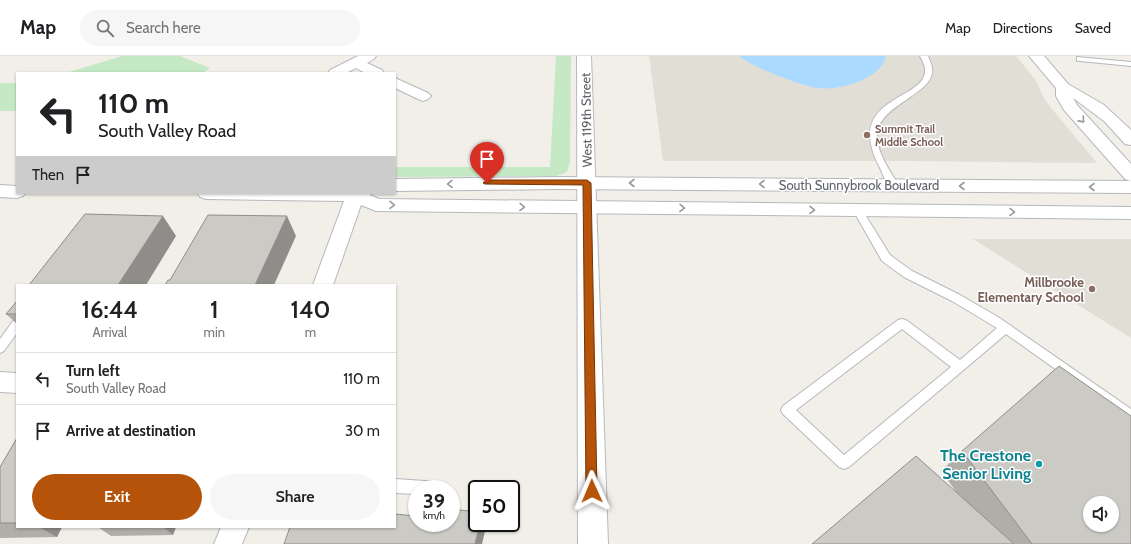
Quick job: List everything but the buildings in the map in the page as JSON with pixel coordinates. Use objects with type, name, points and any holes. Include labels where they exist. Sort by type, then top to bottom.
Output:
[{"type":"main road","name":"West 119th Street","points":[[584,56],[593,544]]},
{"type":"street","points":[[1036,56],[1063,87],[1082,97],[1098,108],[1131,140]]},
{"type":"street","points":[[337,72],[362,59],[376,72]]},
{"type":"street","points":[[396,82],[423,96]]},
{"type":"street","points":[[1063,87],[1064,96],[1070,107],[1131,176]]},
{"type":"street","points":[[396,185],[487,183],[587,195]]},
{"type":"street","name":"South Sunnybrook Boulevard","points":[[587,195],[893,185],[1131,187]]},
{"type":"street","points":[[0,191],[16,192]]},
{"type":"street","points":[[323,284],[358,194],[376,205],[587,195]]},
{"type":"street","name":"South Sunnybrook Boulevard","points":[[587,195],[858,210],[1131,213]]},
{"type":"street","points":[[0,382],[16,382]]},
{"type":"street","points":[[228,544],[235,528]]},
{"type":"lane","points":[[893,185],[875,148],[872,133],[876,122],[886,110],[914,91],[924,82],[929,72],[927,60],[924,56]]},
{"type":"lane","points":[[1080,59],[1131,64]]},
{"type":"lane","points":[[858,210],[886,258],[908,274],[956,298],[1005,328],[1131,416]]},
{"type":"lane","points":[[960,367],[902,324],[788,410],[844,463],[960,367],[1005,328]]},
{"type":"lane","points":[[0,348],[16,325]]},
{"type":"lane","points":[[396,486],[408,487]]},
{"type":"shaded area","name":"Summit Trail Middle School","points":[[649,56],[1016,56],[1035,79],[1045,100],[1097,163],[663,161]]},
{"type":"shaded area","name":"Millbrooke Elementary School","points":[[973,239],[1131,239],[1131,338]]},
{"type":"green space","points":[[122,56],[180,56],[210,68],[204,72],[69,72]]},
{"type":"green space","points":[[556,56],[571,56],[570,162],[567,172],[556,176],[396,177],[396,167],[550,167]]},
{"type":"green space","points":[[0,83],[16,83],[16,111],[0,111]]},
{"type":"water","points":[[739,56],[886,56],[883,64],[876,71],[858,82],[836,88],[818,88],[789,80],[754,65]]},
{"type":"place","name":"Summit Trail Middle School","points":[[867,135]]},
{"type":"place","name":"Millbrooke Elementary School","points":[[1092,289]]},
{"type":"place","name":"The Crestone Senior Living","points":[[1039,464]]},
{"type":"route","points":[[487,183],[587,183],[592,491]]}]
